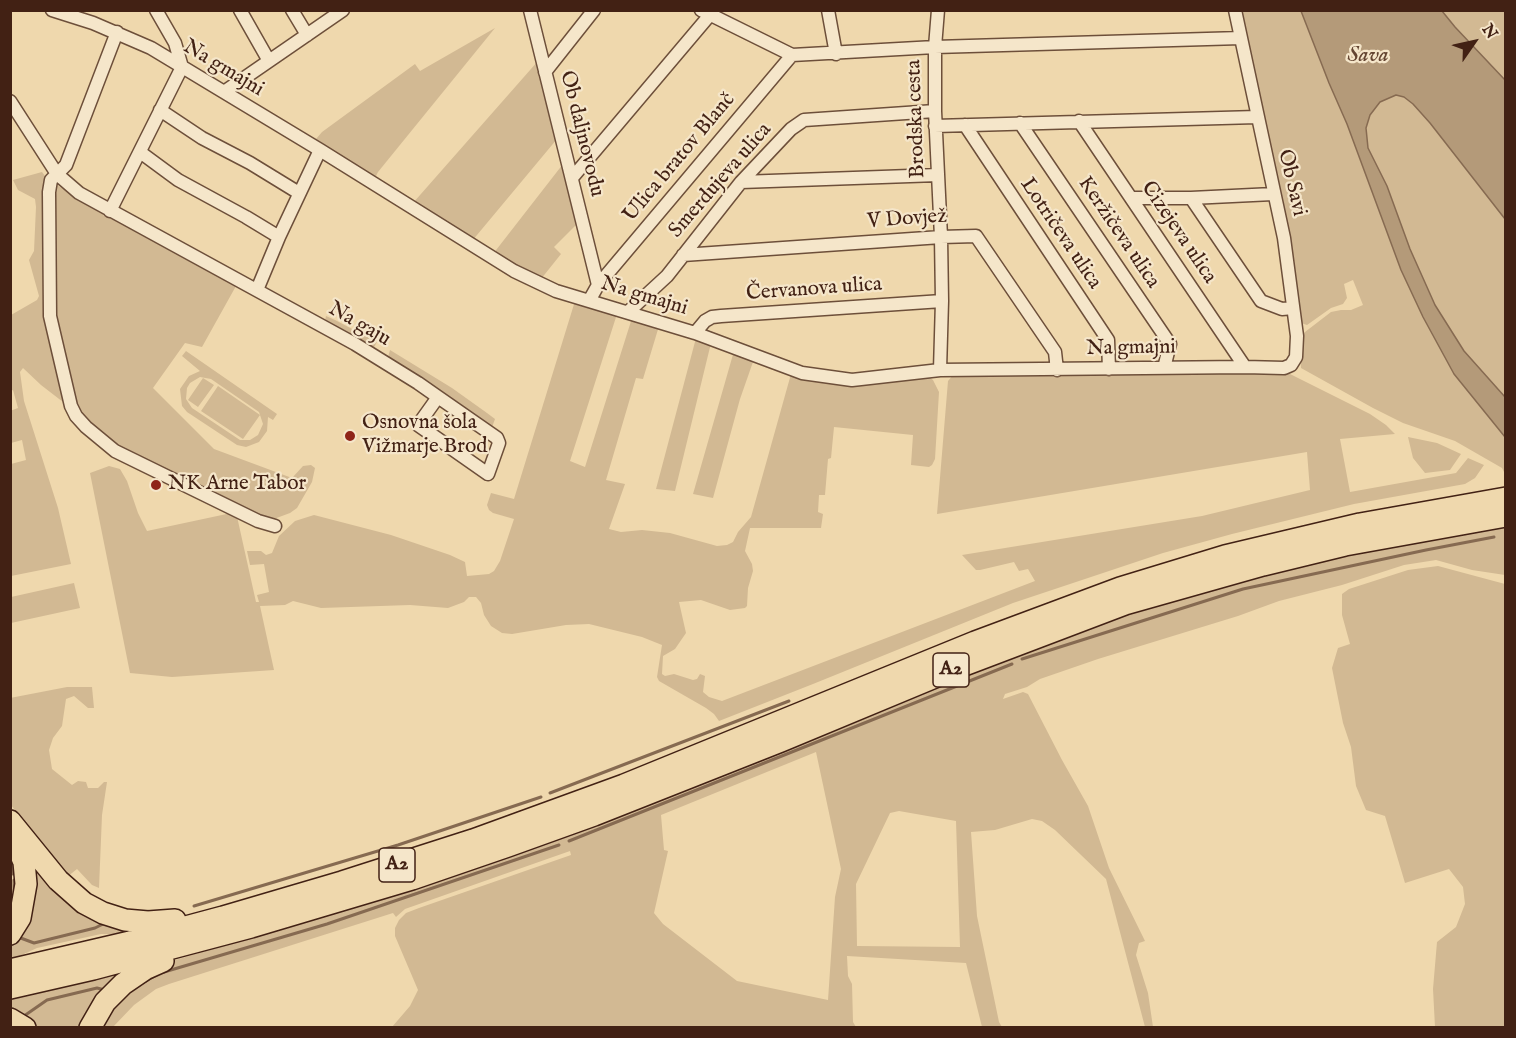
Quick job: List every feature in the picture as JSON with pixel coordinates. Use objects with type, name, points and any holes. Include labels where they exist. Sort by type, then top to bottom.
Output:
[{"type":"highway","name":"A2","points":[[10,970],[224,917],[417,859],[568,806],[975,642],[1120,588],[1225,556],[1360,524],[1506,498]]},
{"type":"highway","name":"A2","points":[[10,988],[105,966],[251,927],[412,879],[573,823],[781,741],[959,667],[1125,604],[1252,568],[1335,548],[1399,534],[1506,516]]},
{"type":"highway","points":[[10,821],[58,880],[75,897],[103,913],[125,920],[148,922],[189,917],[224,917]]},
{"type":"highway","points":[[10,832],[24,862],[26,884],[20,918],[10,934]]},
{"type":"highway","points":[[90,1028],[113,993],[144,969],[167,959],[209,948],[251,927]]},
{"type":"highway","points":[[10,1019],[25,1028]]},
{"type":"street","name":"Na gmajni","points":[[52,10],[117,32],[151,48],[514,271],[556,291],[695,333],[802,373],[852,380],[940,370],[1284,368],[1291,365]]},
{"type":"street","points":[[110,211],[182,67],[175,44],[156,10]]},
{"type":"street","points":[[240,10],[269,61]]},
{"type":"street","points":[[292,10],[308,35]]},
{"type":"street","points":[[224,92],[343,10]]},
{"type":"street","name":"Ob daljnovodu","points":[[530,10],[598,285]]},
{"type":"street","points":[[545,72],[594,10]]},
{"type":"street","points":[[828,10],[836,54]]},
{"type":"street","name":"Brodska cesta","points":[[938,10],[935,47],[935,126],[941,237],[940,370]]},
{"type":"street","name":"Ob Savi","points":[[1235,10],[1284,238],[1297,345],[1296,357],[1291,365]]},
{"type":"street","points":[[572,178],[705,13],[792,55],[935,47],[1241,38]]},
{"type":"street","points":[[117,32],[66,165],[51,180],[49,192],[50,316],[71,406],[76,416],[115,451],[258,521],[275,526]]},
{"type":"street","name":"Ulica bratov Blanč","points":[[598,285],[792,55]]},
{"type":"street","name":"Na gaju","points":[[10,101],[57,174],[79,193],[355,344],[438,397],[497,438],[499,442],[488,474],[418,425],[438,397]]},
{"type":"street","points":[[160,110],[202,138],[299,193]]},
{"type":"street","name":"Smerdujeva ulica","points":[[628,312],[667,276],[741,182],[791,129],[804,120],[935,111]]},
{"type":"street","points":[[935,126],[1257,117]]},
{"type":"street","name":"Cizejeva ulica","points":[[1079,121],[1245,367]]},
{"type":"street","name":"Keržičeva ulica","points":[[1020,123],[1170,344],[1164,368]]},
{"type":"street","name":"Lotričeva ulica","points":[[965,125],[1108,340],[1109,369]]},
{"type":"street","points":[[257,290],[320,150]]},
{"type":"street","points":[[140,152],[178,180],[279,237]]},
{"type":"street","points":[[741,182],[938,175]]},
{"type":"street","points":[[1131,198],[1273,194]]},
{"type":"street","points":[[1191,198],[1261,301],[1282,309],[1293,308]]},
{"type":"street","name":"V Dovjež","points":[[683,255],[976,236],[1055,352],[1057,369]]},
{"type":"street","points":[[590,301],[598,285]]},
{"type":"street","name":"Červanova ulica","points":[[695,333],[705,321],[721,315],[942,301]]},
{"type":"shaded area","points":[[1241,11],[1301,11],[1347,124],[1401,270],[1423,317],[1454,374],[1505,437],[1505,474],[1502,468],[1455,441],[1403,423],[1301,368],[1300,338],[1305,332],[1331,312],[1351,310],[1363,305],[1353,280],[1344,284],[1347,298],[1343,304],[1331,308],[1307,325],[1301,323],[1251,53]]},
{"type":"shaded area","points":[[1442,11],[1505,11],[1505,80],[1455,27]]},
{"type":"shaded area","points":[[495,28],[375,178],[316,139],[322,132],[415,64],[420,71]]},
{"type":"shaded area","points":[[538,61],[552,127],[557,139],[472,241],[413,203]]},
{"type":"shaded area","points":[[1396,95],[1404,97],[1413,104],[1430,123],[1505,219],[1505,397],[1464,351],[1435,305],[1410,249],[1387,186],[1368,148],[1366,128],[1370,115],[1380,102]]},
{"type":"shaded area","points":[[563,164],[578,223],[554,247],[561,254],[541,279],[493,254]]},
{"type":"shaded area","points":[[42,172],[47,183],[48,293],[66,401],[63,402],[23,368],[20,372],[24,401],[58,508],[71,564],[11,576],[11,464],[26,460],[22,440],[11,443],[10,411],[18,408],[13,390],[11,391],[11,315],[37,300],[39,296],[29,260],[34,251],[35,199],[18,190],[13,180]]},
{"type":"shaded area","points":[[55,184],[101,212],[236,286],[202,347],[185,343],[153,388],[214,449],[292,478],[303,466],[311,465],[315,468],[312,482],[297,508],[290,513],[255,526],[241,520],[239,508],[117,445],[79,414],[53,317]]},
{"type":"shaded area","points":[[575,301],[617,314],[570,461],[585,467],[632,318],[659,326],[643,379],[636,378],[606,480],[625,484],[609,529],[621,532],[642,530],[670,533],[717,546],[733,542],[751,517],[791,374],[844,386],[928,376],[933,380],[939,392],[935,459],[932,465],[929,467],[911,465],[913,435],[834,427],[825,495],[819,495],[818,512],[823,514],[821,528],[750,528],[745,551],[753,571],[745,608],[730,610],[701,600],[679,602],[686,633],[675,649],[663,656],[662,674],[665,676],[674,674],[693,680],[697,679],[700,674],[705,676],[703,692],[709,697],[722,701],[1035,581],[1028,569],[1019,571],[1014,562],[976,570],[962,555],[1202,516],[1310,490],[1307,452],[937,514],[948,381],[954,374],[1288,373],[1370,414],[1395,434],[1340,439],[1350,492],[1456,473],[1468,458],[1484,465],[1475,478],[1465,484],[1354,504],[1232,534],[1163,553],[1013,603],[719,721],[706,708],[659,681],[657,677],[662,645],[642,637],[589,624],[566,625],[512,634],[502,633],[491,626],[476,597],[469,597],[464,602],[448,608],[410,605],[321,608],[293,601],[285,605],[260,606],[274,670],[172,677],[130,673],[90,473],[109,466],[120,469],[147,531],[236,512],[256,602],[259,602],[257,595],[269,592],[264,564],[250,565],[247,551],[261,551],[266,555],[272,553],[279,536],[295,521],[314,515],[391,535],[450,555],[465,562],[467,576],[489,574],[494,571],[500,561],[514,519],[493,513],[487,505],[491,493],[514,499]]},
{"type":"shaded area","points":[[326,316],[377,342],[373,349],[325,321]]},
{"type":"shaded area","points":[[696,338],[711,343],[675,491],[656,489]]},
{"type":"shaded area","points":[[390,350],[452,388],[495,419],[491,430],[388,357]]},
{"type":"shaded area","points":[[186,351],[277,414],[273,420],[268,417],[267,431],[259,442],[246,447],[237,445],[187,412],[182,406],[180,389],[189,376],[200,371],[182,356]],"holes":[[[200,377],[211,379],[259,412],[263,424],[258,435],[250,440],[240,440],[192,408],[186,399],[190,383]]]},
{"type":"shaded area","points":[[734,351],[754,359],[740,399],[713,498],[693,494]]},
{"type":"shaded area","points":[[203,378],[214,385],[198,407],[188,400]]},
{"type":"shaded area","points":[[218,386],[260,415],[243,439],[201,411]]},
{"type":"shaded area","points":[[1408,437],[1437,443],[1461,454],[1450,470],[1425,473],[1413,458]]},
{"type":"shaded area","points":[[1505,527],[1505,575],[1472,570],[1436,560],[1404,565],[1342,585],[1279,601],[1098,659],[1005,694],[1003,699],[1023,692],[1028,694],[1088,806],[1109,868],[1145,941],[1139,943],[1136,955],[1148,993],[1153,1027],[1145,1027],[1106,879],[1055,830],[1042,821],[1032,819],[995,830],[971,832],[977,916],[999,1022],[1002,1027],[982,1027],[966,963],[847,956],[848,976],[852,984],[853,1022],[856,1027],[392,1027],[410,1006],[418,990],[395,936],[395,928],[406,913],[571,855],[570,851],[405,909],[396,917],[393,913],[169,984],[156,989],[134,1005],[113,1027],[97,1028],[113,1001],[172,961],[421,887],[516,853],[963,676],[1133,613],[1268,573],[1436,536]],"holes":[[[816,752],[841,869],[835,897],[828,1000],[737,981],[663,924],[654,913],[668,851],[664,850],[661,815]],[[899,811],[956,821],[960,947],[857,946],[856,884],[890,813]]]},
{"type":"shaded area","points":[[1438,566],[1505,584],[1505,1027],[1435,1027],[1433,989],[1437,942],[1456,927],[1465,904],[1463,887],[1449,869],[1405,883],[1385,816],[1366,810],[1356,786],[1351,747],[1343,723],[1332,668],[1338,648],[1350,644],[1342,615],[1342,594],[1349,589],[1408,570]]},
{"type":"shaded area","points":[[74,583],[80,608],[11,623],[11,597]]},
{"type":"shaded area","points":[[67,687],[92,687],[94,708],[88,708],[74,696],[66,699],[62,726],[53,738],[49,750],[52,769],[72,785],[78,781],[86,782],[88,788],[98,788],[107,782],[102,815],[99,888],[92,885],[77,869],[67,877],[11,805],[10,698]]},
{"type":"shaded area","points":[[28,859],[134,930],[118,934],[101,934],[37,948],[11,960],[10,943]]},
{"type":"shaded area","points":[[125,972],[86,1027],[30,1027],[11,1014],[10,999]]},
{"type":"water","name":"Sava","points":[[1301,11],[1442,11],[1505,80],[1505,219],[1430,123],[1404,97],[1396,95],[1380,102],[1370,115],[1366,128],[1368,148],[1387,186],[1410,249],[1435,305],[1464,351],[1505,397],[1505,437],[1454,374],[1423,317],[1401,270],[1347,124]]},
{"type":"waterway","points":[[1022,659],[1243,589],[1494,537]]},
{"type":"waterway","points":[[569,841],[1012,664]]},
{"type":"waterway","points":[[550,793],[789,701]]},
{"type":"waterway","points":[[194,906],[398,845],[541,797]]},
{"type":"waterway","points":[[164,972],[327,924],[559,845]]},
{"type":"waterway","points":[[10,858],[13,874]]},
{"type":"waterway","points":[[14,880],[14,894]]},
{"type":"waterway","points":[[18,937],[34,943],[95,928],[105,923]]},
{"type":"waterway","points":[[146,981],[158,974]]},
{"type":"waterway","points":[[24,1016],[47,1000],[97,988],[105,990]]},
{"type":"place","name":"Osnovna šola Vižmarje Brod","points":[[350,436]]},
{"type":"place","name":"NK Arne Tabor","points":[[156,485]]}]
